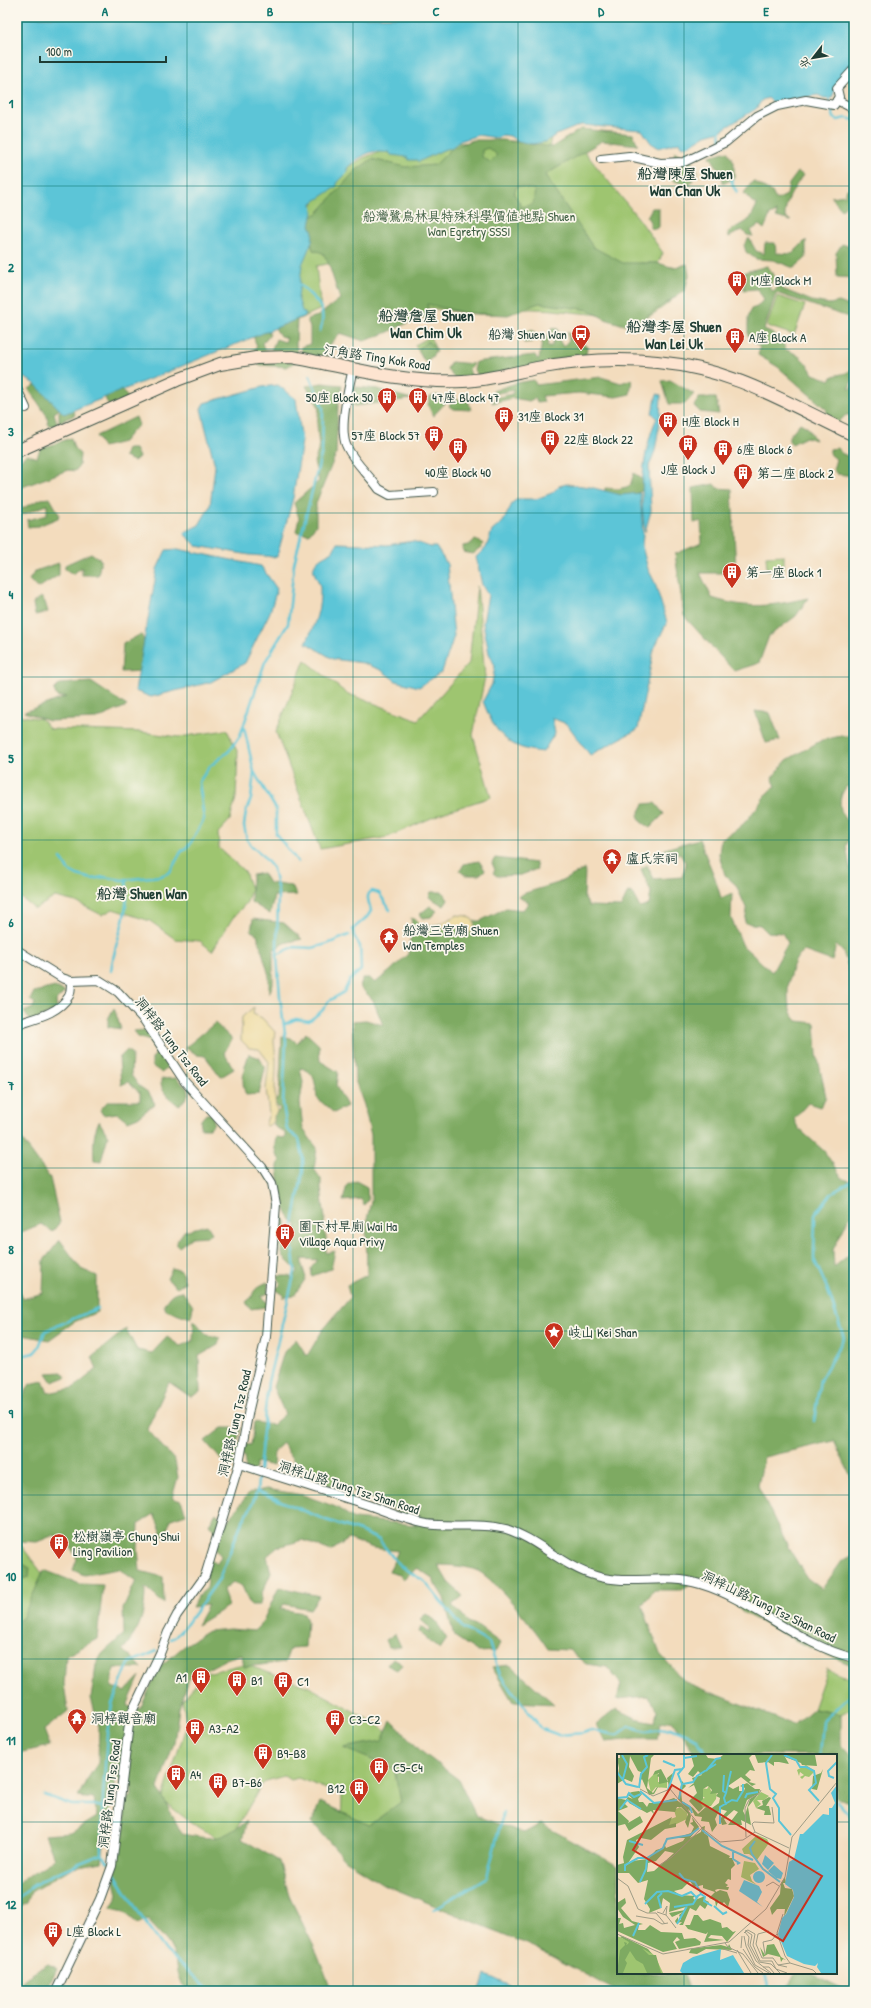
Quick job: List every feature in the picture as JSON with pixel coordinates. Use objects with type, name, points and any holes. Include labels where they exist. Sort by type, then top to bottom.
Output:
[{"type":"main road","name":"汀角路 Ting Kok Road","points":[[17,451],[177,380],[220,364],[256,358],[292,357],[417,380],[460,381],[479,380],[556,365],[617,361],[657,361],[712,371],[738,380],[795,405],[854,436]]},
{"type":"street","points":[[831,103],[839,97],[838,88],[854,69]]},
{"type":"street","points":[[601,159],[616,156],[629,156],[660,163],[684,162],[726,142],[757,116],[777,106],[806,100],[831,103],[854,109]]},
{"type":"street","points":[[353,368],[344,427],[344,438],[347,447],[379,489],[384,492],[390,495],[434,492]]},
{"type":"street","points":[[17,388],[26,408]]},
{"type":"street","name":"洞梓路 Tung Tsz Road","points":[[17,950],[54,974],[72,981],[99,980],[118,992],[144,1020],[185,1082],[240,1140],[262,1167],[272,1184],[276,1204],[266,1337],[239,1464],[205,1576],[177,1615],[130,1716],[112,1866],[100,1899],[56,1991]]},
{"type":"street","points":[[17,1024],[50,1012],[60,1006],[70,995],[72,981]]},
{"type":"street","name":"洞梓山路 Tung Tsz Shan Road","points":[[239,1464],[370,1506],[398,1517],[428,1524],[458,1527],[481,1525],[504,1529],[527,1537],[577,1568],[595,1576],[614,1580],[681,1579],[702,1584],[730,1597],[816,1644],[854,1658]]},
{"type":"green space","name":"船灣鷺鳥林具特殊科學價值地點 Shuen Wan Egretry SSSI","points":[[581,129],[633,134],[638,145],[602,141],[545,175],[593,247],[623,263],[658,263],[674,268],[687,264],[689,275],[685,290],[643,319],[624,325],[605,319],[589,310],[539,303],[508,315],[465,313],[427,304],[431,321],[421,317],[364,341],[340,333],[329,346],[326,361],[303,361],[301,347],[310,344],[310,328],[307,319],[318,316],[340,299],[328,262],[323,253],[313,250],[307,228],[309,218],[318,213],[355,171],[372,159],[406,167],[435,165],[452,148],[473,140],[502,140],[552,147]],"holes":[[[488,148],[497,155],[490,162],[482,157],[482,150]],[[517,186],[535,190],[533,204],[522,207],[514,194]]]},
{"type":"green space","name":"船灣鷺鳥林具特殊科學價值地點 Shuen Wan Egretry SSSI","points":[[551,138],[542,186],[559,198],[545,175],[584,151],[639,219],[663,253],[658,263],[640,263],[678,269],[684,288],[661,308],[641,321],[629,324],[598,315],[549,310],[525,309],[487,314],[423,307],[384,333],[370,339],[361,334],[354,326],[344,306],[332,263],[316,266],[321,309],[297,320],[299,260],[304,225],[315,200],[332,181],[349,167],[363,158],[385,150],[456,143],[517,141],[532,144]]},
{"type":"green space","points":[[675,151],[692,162],[698,172],[689,186],[672,180],[671,172]]},
{"type":"green space","points":[[727,151],[734,162],[734,178],[723,184],[722,174],[710,156]]},
{"type":"green space","points":[[798,172],[803,175],[791,195],[785,211],[785,217],[791,221],[776,217],[777,212],[770,215],[764,229],[759,225],[750,231],[753,236],[747,235],[742,230],[729,237],[728,232],[750,219],[757,205],[744,193],[753,181],[772,192],[776,200],[787,195],[789,184]]},
{"type":"green space","points":[[847,189],[852,190],[854,203],[848,202],[842,210],[831,197],[845,195]]},
{"type":"green space","points":[[652,208],[659,208],[659,227],[655,229],[650,228],[650,222],[647,217]]},
{"type":"green space","points":[[749,238],[756,251],[764,254],[765,243],[775,243],[776,253],[792,254],[806,240],[806,258],[794,268],[773,260],[756,259],[746,252],[744,245]]},
{"type":"green space","points":[[854,242],[854,278],[837,277],[836,253],[842,244],[851,247]]},
{"type":"green space","points":[[767,266],[775,277],[769,288],[773,291],[785,282],[782,289],[812,301],[829,304],[839,302],[854,308],[854,319],[776,293],[764,330],[778,337],[786,350],[795,353],[802,359],[813,374],[830,380],[833,376],[846,373],[853,369],[854,374],[849,389],[854,387],[854,415],[846,415],[832,428],[826,425],[827,410],[778,367],[758,355],[760,348],[748,336],[748,318],[751,309],[757,307],[764,299],[757,289],[744,290],[745,272]]},
{"type":"green space","points":[[777,296],[805,305],[794,335],[767,326]]},
{"type":"green space","points":[[297,319],[296,344],[298,360],[287,367],[259,365],[254,361],[231,359],[252,351],[257,347],[253,335],[267,327],[270,335],[262,343],[264,349],[271,351],[276,339],[285,342],[287,338],[280,336],[275,328]]},
{"type":"green space","points":[[551,328],[558,329],[558,338],[563,347],[569,340],[567,332],[587,347],[586,355],[479,377],[474,370],[476,362],[482,361],[535,355],[538,360],[543,337],[547,335],[549,339],[547,346],[552,346],[554,339]]},
{"type":"green space","points":[[533,330],[536,335],[532,342],[524,343],[522,335],[527,331]]},
{"type":"green space","points":[[430,337],[437,352],[423,359],[415,345]]},
{"type":"green space","points":[[428,341],[435,349],[433,356],[425,362],[419,352],[420,347]]},
{"type":"green space","points":[[451,362],[474,364],[469,369],[473,380],[455,379],[447,369]]},
{"type":"green space","points":[[601,377],[621,383],[632,379],[630,394],[616,397],[579,393],[542,396],[544,402],[537,403],[535,398],[529,401],[513,398],[492,403],[495,398],[512,394],[514,390],[494,394],[493,391],[516,383],[534,380],[536,385]]},
{"type":"green space","points":[[670,380],[694,394],[685,404],[669,404],[662,381]]},
{"type":"green space","points":[[117,382],[128,398],[109,406],[105,398],[109,386]]},
{"type":"green space","points":[[322,383],[342,385],[338,407],[336,454],[316,503],[316,525],[309,534],[296,532],[299,518],[294,503],[319,481],[314,462],[319,448],[317,424],[319,407],[306,386]]},
{"type":"green space","points":[[37,384],[58,402],[60,409],[54,413],[58,426],[48,425],[47,416],[29,389]]},
{"type":"green space","points":[[356,387],[377,389],[411,399],[355,406],[351,403]]},
{"type":"green space","points":[[437,395],[448,400],[433,416],[428,405],[430,397]]},
{"type":"green space","points":[[699,398],[716,398],[719,414],[700,412],[694,406]]},
{"type":"green space","points":[[453,399],[468,400],[471,410],[453,409],[449,406]]},
{"type":"green space","points":[[71,406],[75,415],[59,422],[59,412],[63,407]]},
{"type":"green space","points":[[136,417],[139,425],[123,442],[103,447],[96,436]]},
{"type":"green space","points":[[800,423],[807,427],[815,440],[806,437],[792,444],[789,441],[789,436]]},
{"type":"green space","points":[[71,438],[74,448],[80,454],[79,466],[75,471],[68,470],[17,489],[17,463],[27,454],[37,458],[40,449]]},
{"type":"green space","points":[[837,448],[841,453],[854,459],[854,476],[837,474],[833,470],[836,459],[830,454],[830,449]]},
{"type":"green space","points":[[127,449],[135,449],[139,457],[134,461],[124,457]]},
{"type":"green space","points":[[634,473],[647,483],[645,489],[627,499],[605,495],[605,488],[618,489],[630,486]]},
{"type":"green space","points":[[714,484],[717,488],[732,489],[736,573],[700,573],[712,598],[725,602],[760,606],[808,598],[796,616],[769,636],[759,663],[734,671],[684,616],[675,554],[702,543],[701,521],[694,523],[693,488]]},
{"type":"green space","points":[[50,498],[59,514],[58,518],[38,526],[28,527],[27,520],[47,515],[47,505],[21,515],[17,511],[41,499]]},
{"type":"green space","points":[[475,540],[483,543],[481,548],[473,554],[463,552],[463,546],[468,545]]},
{"type":"green space","points":[[91,553],[101,560],[98,575],[82,575],[82,567],[73,574],[65,569],[65,565]]},
{"type":"green space","points":[[784,555],[784,570],[767,570],[766,556]]},
{"type":"green space","points":[[59,563],[59,575],[38,588],[29,580],[35,571]]},
{"type":"green space","points":[[477,586],[485,677],[473,735],[491,797],[445,812],[388,837],[320,849],[276,732],[305,660],[346,693],[418,720],[469,663]]},
{"type":"green space","points":[[41,597],[45,602],[48,612],[35,615],[33,603]]},
{"type":"green space","points":[[141,634],[149,652],[146,671],[121,672],[123,644]]},
{"type":"green space","points":[[91,682],[127,706],[97,719],[49,721],[24,712],[66,697],[57,697],[54,690],[60,684]]},
{"type":"green space","points":[[755,711],[770,713],[780,740],[766,743]]},
{"type":"green space","points":[[17,715],[41,719],[50,729],[141,732],[179,737],[227,730],[238,753],[236,798],[230,820],[218,833],[219,848],[245,872],[251,889],[247,902],[232,919],[212,951],[200,941],[175,939],[150,921],[113,909],[102,915],[76,902],[55,897],[35,909],[21,898],[17,898]]},
{"type":"green space","points":[[841,736],[854,736],[854,788],[847,786],[843,791],[840,803],[842,814],[854,828],[846,846],[851,873],[854,876],[854,973],[850,972],[843,952],[836,945],[832,961],[804,951],[799,955],[792,969],[788,987],[788,995],[792,1014],[797,1021],[815,1023],[817,1054],[826,1097],[820,1107],[808,1103],[794,1119],[798,1128],[824,1151],[843,1179],[854,1182],[854,1208],[833,1250],[834,1267],[850,1254],[854,1255],[854,1483],[834,1441],[764,1457],[758,1486],[788,1547],[807,1578],[822,1589],[842,1561],[854,1555],[854,1666],[804,1645],[742,1612],[705,1576],[680,1590],[654,1590],[642,1605],[660,1654],[685,1682],[794,1725],[813,1709],[841,1714],[841,1746],[854,1757],[854,1804],[837,1797],[837,1754],[695,1754],[672,1720],[660,1723],[657,1739],[636,1739],[606,1742],[596,1725],[616,1709],[635,1718],[655,1722],[657,1710],[648,1696],[617,1699],[621,1684],[607,1667],[586,1664],[569,1650],[548,1649],[535,1630],[495,1584],[478,1571],[469,1568],[438,1565],[448,1582],[463,1596],[452,1605],[468,1622],[476,1625],[500,1643],[496,1651],[478,1652],[454,1636],[444,1598],[431,1577],[417,1568],[403,1579],[400,1575],[389,1572],[398,1551],[373,1548],[349,1539],[331,1551],[303,1540],[278,1547],[267,1556],[271,1573],[262,1593],[260,1605],[250,1605],[242,1586],[233,1582],[223,1590],[228,1606],[197,1625],[208,1605],[192,1607],[197,1597],[207,1588],[208,1580],[199,1574],[207,1558],[217,1564],[221,1556],[210,1542],[221,1537],[209,1524],[216,1513],[226,1523],[249,1493],[266,1489],[303,1495],[336,1507],[354,1519],[417,1525],[388,1506],[375,1500],[319,1482],[310,1477],[301,1470],[292,1459],[283,1443],[274,1451],[273,1466],[257,1462],[254,1472],[246,1471],[244,1456],[235,1451],[234,1466],[223,1462],[205,1441],[222,1428],[241,1428],[237,1443],[251,1445],[254,1422],[272,1425],[285,1414],[273,1387],[284,1352],[296,1339],[307,1356],[322,1331],[350,1298],[347,1285],[367,1275],[366,1224],[371,1201],[371,1135],[364,1105],[355,1080],[352,1021],[366,1020],[383,1025],[373,1000],[360,987],[363,978],[370,978],[375,983],[408,954],[410,940],[413,933],[411,918],[417,920],[421,931],[429,926],[440,924],[444,929],[466,927],[475,931],[474,921],[480,921],[506,908],[523,910],[529,902],[518,897],[522,894],[558,883],[585,869],[584,897],[589,906],[621,907],[628,892],[632,893],[640,908],[649,905],[651,892],[641,869],[647,865],[654,879],[682,877],[686,864],[680,854],[664,855],[665,849],[699,839],[715,878],[721,898],[732,893],[731,918],[743,946],[772,972],[788,943],[782,933],[767,932],[760,925],[745,923],[747,910],[736,885],[725,875],[719,854],[721,839],[731,834],[751,816],[766,794],[776,786],[772,778],[787,760],[822,740]]},
{"type":"green space","points":[[655,803],[664,814],[650,828],[641,822],[638,815],[644,804]]},
{"type":"green space","points":[[495,858],[536,863],[537,869],[521,875],[497,876],[493,873],[495,870],[492,863]]},
{"type":"green space","points":[[479,861],[485,870],[479,875],[465,875],[460,871],[464,864]]},
{"type":"green space","points":[[263,873],[269,883],[291,886],[297,895],[274,896],[270,914],[251,902],[252,875]]},
{"type":"green space","points":[[431,892],[443,892],[448,900],[444,906],[429,897]]},
{"type":"green space","points":[[430,906],[437,911],[431,917],[423,918],[420,914]]},
{"type":"green space","points":[[253,919],[284,923],[302,939],[284,943],[273,950],[273,984],[269,994],[269,976],[257,934],[251,931]]},
{"type":"green space","points":[[55,987],[65,992],[56,1001],[57,1010],[31,1022],[24,1012],[33,1008],[35,1003],[30,1000],[34,992]]},
{"type":"green space","points":[[114,1008],[121,1029],[108,1027],[108,1019]]},
{"type":"green space","points":[[215,1023],[232,1039],[224,1053],[234,1069],[221,1077],[205,1056],[197,1055],[186,1047]]},
{"type":"green space","points":[[145,1030],[155,1040],[170,1064],[162,1073],[152,1066],[152,1059],[156,1053],[150,1041],[138,1037],[133,1031]]},
{"type":"green space","points":[[306,1033],[319,1045],[320,1061],[338,1072],[336,1086],[347,1106],[334,1113],[317,1098],[314,1078],[312,1075],[300,1068],[303,1082],[300,1102],[303,1129],[317,1148],[314,1169],[321,1179],[325,1218],[323,1230],[326,1237],[326,1253],[335,1251],[331,1269],[312,1276],[311,1268],[318,1260],[302,1259],[302,1265],[306,1278],[294,1296],[282,1297],[284,1295],[275,1289],[281,1285],[278,1276],[290,1276],[292,1280],[298,1271],[283,1257],[280,1245],[283,1217],[286,1221],[286,1232],[293,1235],[297,1226],[285,1210],[282,1199],[278,1169],[280,1160],[275,1149],[275,1144],[276,1137],[285,1138],[285,1133],[274,1126],[274,1116],[280,1109],[274,1102],[279,1097],[282,1036],[291,1038],[297,1043]]},
{"type":"green space","points":[[127,1050],[132,1054],[131,1075],[139,1086],[149,1093],[155,1104],[138,1117],[128,1121],[117,1113],[103,1115],[100,1110],[108,1101],[140,1101],[140,1093],[128,1082],[121,1085],[119,1058]]},
{"type":"green space","points":[[249,1054],[260,1058],[265,1069],[259,1094],[246,1095],[244,1090],[243,1074]]},
{"type":"green space","points":[[176,1078],[189,1090],[187,1097],[179,1106],[166,1095],[161,1084],[161,1079]]},
{"type":"green space","points":[[206,1114],[212,1114],[214,1123],[210,1128],[200,1128],[201,1120]]},
{"type":"green space","points":[[99,1121],[108,1136],[101,1161],[94,1160],[95,1135]]},
{"type":"green space","points":[[17,1133],[50,1178],[60,1222],[52,1232],[41,1224],[19,1233],[17,1230]]},
{"type":"green space","points":[[356,1181],[367,1187],[368,1200],[364,1205],[361,1199],[343,1201],[347,1185]]},
{"type":"green space","points":[[207,1225],[212,1233],[208,1236],[192,1237],[179,1247],[177,1245],[177,1241],[184,1231]]},
{"type":"green space","points":[[60,1240],[81,1269],[97,1276],[97,1312],[74,1322],[49,1340],[17,1334],[17,1285],[23,1299],[43,1293],[44,1260]]},
{"type":"green space","points":[[172,1268],[181,1271],[185,1282],[177,1287],[167,1279]]},
{"type":"green space","points":[[268,1282],[268,1293],[261,1297],[268,1303],[266,1307],[250,1309],[246,1302],[252,1297],[257,1288]]},
{"type":"green space","points":[[182,1291],[193,1306],[191,1318],[166,1310],[164,1305],[171,1295]]},
{"type":"green space","points":[[194,1320],[207,1335],[220,1338],[218,1345],[199,1356],[200,1392],[191,1397],[169,1382],[147,1429],[175,1461],[178,1477],[172,1498],[181,1501],[186,1514],[171,1519],[164,1538],[154,1514],[139,1524],[138,1549],[140,1571],[163,1577],[164,1604],[145,1587],[144,1606],[140,1622],[133,1636],[122,1651],[131,1656],[142,1668],[114,1668],[112,1687],[125,1692],[140,1676],[127,1706],[140,1709],[160,1666],[187,1644],[208,1631],[230,1629],[255,1631],[261,1625],[279,1587],[319,1596],[310,1609],[284,1604],[280,1609],[304,1613],[307,1621],[305,1647],[290,1648],[285,1662],[244,1667],[242,1654],[226,1659],[189,1679],[179,1708],[174,1743],[158,1788],[182,1834],[210,1838],[217,1837],[230,1832],[247,1821],[242,1839],[279,1861],[290,1898],[317,1953],[332,1991],[190,1991],[184,1986],[178,1977],[174,1956],[170,1946],[148,1920],[137,1923],[124,1912],[111,1909],[118,1894],[110,1862],[120,1846],[127,1801],[132,1795],[131,1784],[116,1779],[105,1836],[102,1862],[73,1867],[31,1892],[27,1903],[17,1908],[17,1883],[55,1859],[45,1835],[71,1833],[97,1817],[94,1799],[78,1797],[86,1781],[98,1763],[99,1727],[91,1698],[96,1665],[102,1654],[124,1634],[123,1609],[136,1581],[119,1569],[84,1575],[73,1570],[77,1559],[71,1547],[54,1535],[37,1542],[17,1541],[17,1401],[21,1400],[30,1384],[43,1381],[48,1393],[73,1388],[97,1369],[92,1357],[126,1329],[137,1350],[152,1353],[167,1337],[180,1346],[193,1341]]},
{"type":"green space","points":[[62,1372],[66,1377],[53,1382],[47,1373]]},
{"type":"green space","points":[[17,1540],[54,1589],[17,1645]]},
{"type":"green space","points":[[17,1561],[30,1568],[29,1577],[17,1580]]},
{"type":"green space","points":[[44,1570],[80,1584],[103,1585],[97,1639],[66,1656],[64,1684],[68,1711],[44,1730],[50,1746],[18,1753],[17,1622],[23,1617]]},
{"type":"green space","points":[[426,1614],[435,1620],[447,1639],[440,1649],[419,1632],[421,1627],[429,1633],[429,1627],[420,1619]]},
{"type":"green space","points":[[395,1634],[401,1647],[389,1647],[386,1640]]},
{"type":"green space","points":[[393,1658],[399,1661],[402,1665],[397,1670],[387,1665]]},
{"type":"green space","points":[[244,1664],[309,1687],[379,1725],[445,1790],[365,1838],[341,1828],[342,1795],[298,1778],[290,1780],[284,1776],[266,1781],[261,1786],[227,1844],[189,1821],[162,1800],[187,1724],[182,1700],[206,1673]]},
{"type":"green space","points":[[510,1665],[554,1704],[513,1702],[492,1667]]},
{"type":"green space","points":[[827,1669],[851,1679],[854,1688],[854,1707],[841,1714],[813,1709]]},
{"type":"green space","points":[[391,1720],[422,1752],[459,1780],[476,1816],[524,1833],[541,1824],[617,1865],[617,1974],[683,1974],[691,1991],[616,1991],[534,1947],[383,1884],[345,1860],[312,1822],[320,1802],[369,1825],[401,1802],[394,1769],[343,1748],[382,1741]]},
{"type":"green space","points":[[48,1964],[57,1968],[51,1981],[33,1991],[24,1991],[21,1982]]},
{"type":"green space","points":[[795,1974],[812,1974],[848,1991],[784,1991]]},
{"type":"sand","points":[[457,915],[468,916],[474,921],[475,931],[468,933],[466,927],[444,929],[440,924]]},
{"type":"sand","points":[[254,1007],[253,1014],[262,1018],[275,1032],[275,1094],[277,1112],[274,1116],[274,1121],[268,1126],[265,1125],[269,1114],[266,1088],[269,1062],[259,1049],[249,1048],[241,1040],[242,1017]]},
{"type":"water","points":[[17,17],[854,17],[854,62],[837,84],[832,98],[824,98],[818,95],[773,103],[768,98],[762,100],[756,109],[720,131],[706,135],[690,145],[683,147],[679,142],[659,148],[651,143],[642,130],[581,125],[556,135],[545,142],[532,144],[517,141],[510,136],[503,135],[497,138],[478,135],[460,141],[451,148],[443,150],[418,162],[417,160],[409,160],[407,157],[391,155],[389,152],[368,153],[347,168],[348,172],[338,182],[336,187],[312,203],[313,212],[310,225],[313,232],[312,241],[302,265],[298,298],[302,311],[306,314],[305,316],[64,414],[34,383],[17,374]]},
{"type":"water","points":[[278,385],[296,399],[302,441],[293,498],[277,557],[250,555],[197,546],[183,533],[199,525],[210,506],[215,466],[201,409],[204,403],[262,387]]},
{"type":"water","points":[[657,394],[661,395],[660,420],[655,451],[649,466],[651,511],[645,532],[642,504],[643,474],[648,444],[657,418],[652,413]]},
{"type":"water","points":[[567,484],[590,487],[621,495],[640,493],[643,534],[642,546],[648,569],[655,583],[667,622],[654,649],[638,729],[590,755],[567,724],[552,718],[555,733],[543,752],[531,750],[512,743],[504,738],[498,731],[483,701],[492,684],[495,666],[489,653],[483,623],[488,595],[482,585],[476,557],[486,548],[492,531],[503,522],[513,502],[518,499],[536,499],[552,493],[559,486]]},
{"type":"water","points":[[413,541],[430,547],[436,547],[447,564],[454,636],[442,672],[419,687],[396,681],[381,670],[363,663],[333,659],[306,643],[315,623],[320,603],[320,587],[314,569],[317,561],[333,551],[337,543],[387,545]]},
{"type":"water","points":[[178,549],[261,566],[277,589],[270,612],[245,663],[211,682],[151,697],[135,691],[157,569],[166,550]]},
{"type":"water","points":[[486,1975],[511,1986],[509,1991],[479,1991]]},
{"type":"waterway","points":[[829,98],[834,118],[838,120],[846,118],[854,120]]},
{"type":"waterway","points":[[720,131],[721,140]]},
{"type":"waterway","points":[[731,178],[733,186],[737,192]]},
{"type":"waterway","points":[[300,285],[319,305],[322,316],[320,331]]},
{"type":"waterway","points":[[61,858],[68,870],[77,875],[92,879],[104,877],[122,880],[161,876],[170,872],[181,852],[190,844],[204,819],[199,782],[209,767],[229,751],[240,736],[265,662],[288,624],[294,564],[322,451],[323,408],[310,376]]},
{"type":"waterway","points":[[244,727],[254,772],[276,809],[276,834],[298,862]]},
{"type":"waterway","points":[[170,1639],[175,1637],[186,1625],[219,1579],[241,1524],[251,1507],[257,1491],[268,1382],[295,1271],[291,1234],[303,1171],[303,1157],[299,1139],[287,1130],[283,1104],[286,1041],[280,997],[277,955],[278,892],[273,868],[247,840],[244,826],[246,811],[251,799],[254,772]]},
{"type":"waterway","points":[[111,971],[125,914],[127,891],[126,879]]},
{"type":"waterway","points":[[285,1024],[296,1019],[309,1021],[322,1011],[329,1001],[344,992],[349,981],[361,970],[360,946],[354,936],[353,929],[367,917],[371,911],[368,895],[372,891],[379,893],[390,910]]},
{"type":"waterway","points":[[277,955],[293,947],[312,948],[349,935]]},
{"type":"waterway","points":[[814,1421],[820,1380],[844,1338],[827,1288],[814,1259],[815,1215],[832,1193],[852,1181],[854,1177]]},
{"type":"waterway","points":[[17,1357],[34,1353],[39,1347],[45,1331],[98,1308]]},
{"type":"waterway","points":[[257,1491],[326,1520],[360,1531],[379,1540],[400,1566],[424,1581],[463,1628],[489,1643],[500,1675],[542,1729],[559,1735],[583,1733],[591,1730],[617,1735],[629,1726],[646,1731],[671,1728],[697,1739],[706,1754]]},
{"type":"waterway","points":[[108,1862],[102,1854],[102,1814],[107,1734],[112,1704],[129,1663],[157,1651]]},
{"type":"waterway","points":[[820,1754],[823,1721],[854,1691]]},
{"type":"waterway","points":[[44,1795],[72,1805],[94,1805],[102,1807]]},
{"type":"waterway","points":[[837,1801],[854,1820]]},
{"type":"waterway","points":[[434,1909],[487,1877],[503,1813]]},
{"type":"waterway","points":[[17,1900],[23,1893],[44,1879],[102,1854]]},
{"type":"waterway","points":[[115,1874],[140,1915],[166,1951],[210,1991]]},
{"type":"waterway","points":[[765,1974],[769,1991]]},
{"type":"place","name":"M座 Block M","points":[[737,297]]},
{"type":"place","name":"船灣 Shuen Wan","points":[[581,351]]},
{"type":"place","name":"A座 Block A","points":[[735,354]]},
{"type":"place","name":"50座 Block 50","points":[[387,414]]},
{"type":"place","name":"47座 Block 47","points":[[418,414]]},
{"type":"place","name":"31座 Block 31","points":[[504,433]]},
{"type":"place","name":"H座 Block H","points":[[668,438]]},
{"type":"place","name":"57座 Block 57","points":[[434,452]]},
{"type":"place","name":"22座 Block 22","points":[[550,456]]},
{"type":"place","name":"J座 Block J","points":[[688,461]]},
{"type":"place","name":"40座 Block 40","points":[[458,464]]},
{"type":"place","name":"6座 Block 6","points":[[723,466]]},
{"type":"place","name":"第二座 Block 2","points":[[743,490]]},
{"type":"place","name":"第一座 Block 1","points":[[732,589]]},
{"type":"place","name":"盧氏宗祠","points":[[612,875]]},
{"type":"place","name":"船灣三宮廟 Shuen Wan Temples","points":[[389,954]]},
{"type":"place","name":"圍下村旱廁 Wai Ha Village Aqua Privy","points":[[285,1250]]},
{"type":"place","name":"岐山 Kei Shan","points":[[554,1349]]},
{"type":"place","name":"松樹嶺亭 Chung Shui Ling Pavilion","points":[[59,1560]]},
{"type":"place","name":"A1","points":[[201,1694]]},
{"type":"place","name":"B1","points":[[237,1697]]},
{"type":"place","name":"C1","points":[[283,1698]]},
{"type":"place","name":"洞梓觀音廟","points":[[77,1735]]},
{"type":"place","name":"C3-C2","points":[[335,1736]]},
{"type":"place","name":"A3-A2","points":[[195,1745]]},
{"type":"place","name":"B9-B8","points":[[263,1770]]},
{"type":"place","name":"C5-C4","points":[[379,1784]]},
{"type":"place","name":"A4","points":[[176,1791]]},
{"type":"place","name":"B7-B6","points":[[218,1799]]},
{"type":"place","name":"B12","points":[[359,1805]]},
{"type":"place","name":"L座 Block L","points":[[53,1948]]},
{"type":"district","name":"船灣陳屋 Shuen Wan Chan Uk","points":[[685,182]]},
{"type":"district","name":"船灣詹屋 Shuen Wan Chim Uk","points":[[426,324]]},
{"type":"district","name":"船灣李屋 Shuen Wan Lei Uk","points":[[674,334]]},
{"type":"district","name":"船灣 Shuen Wan","points":[[142,893]]}]
